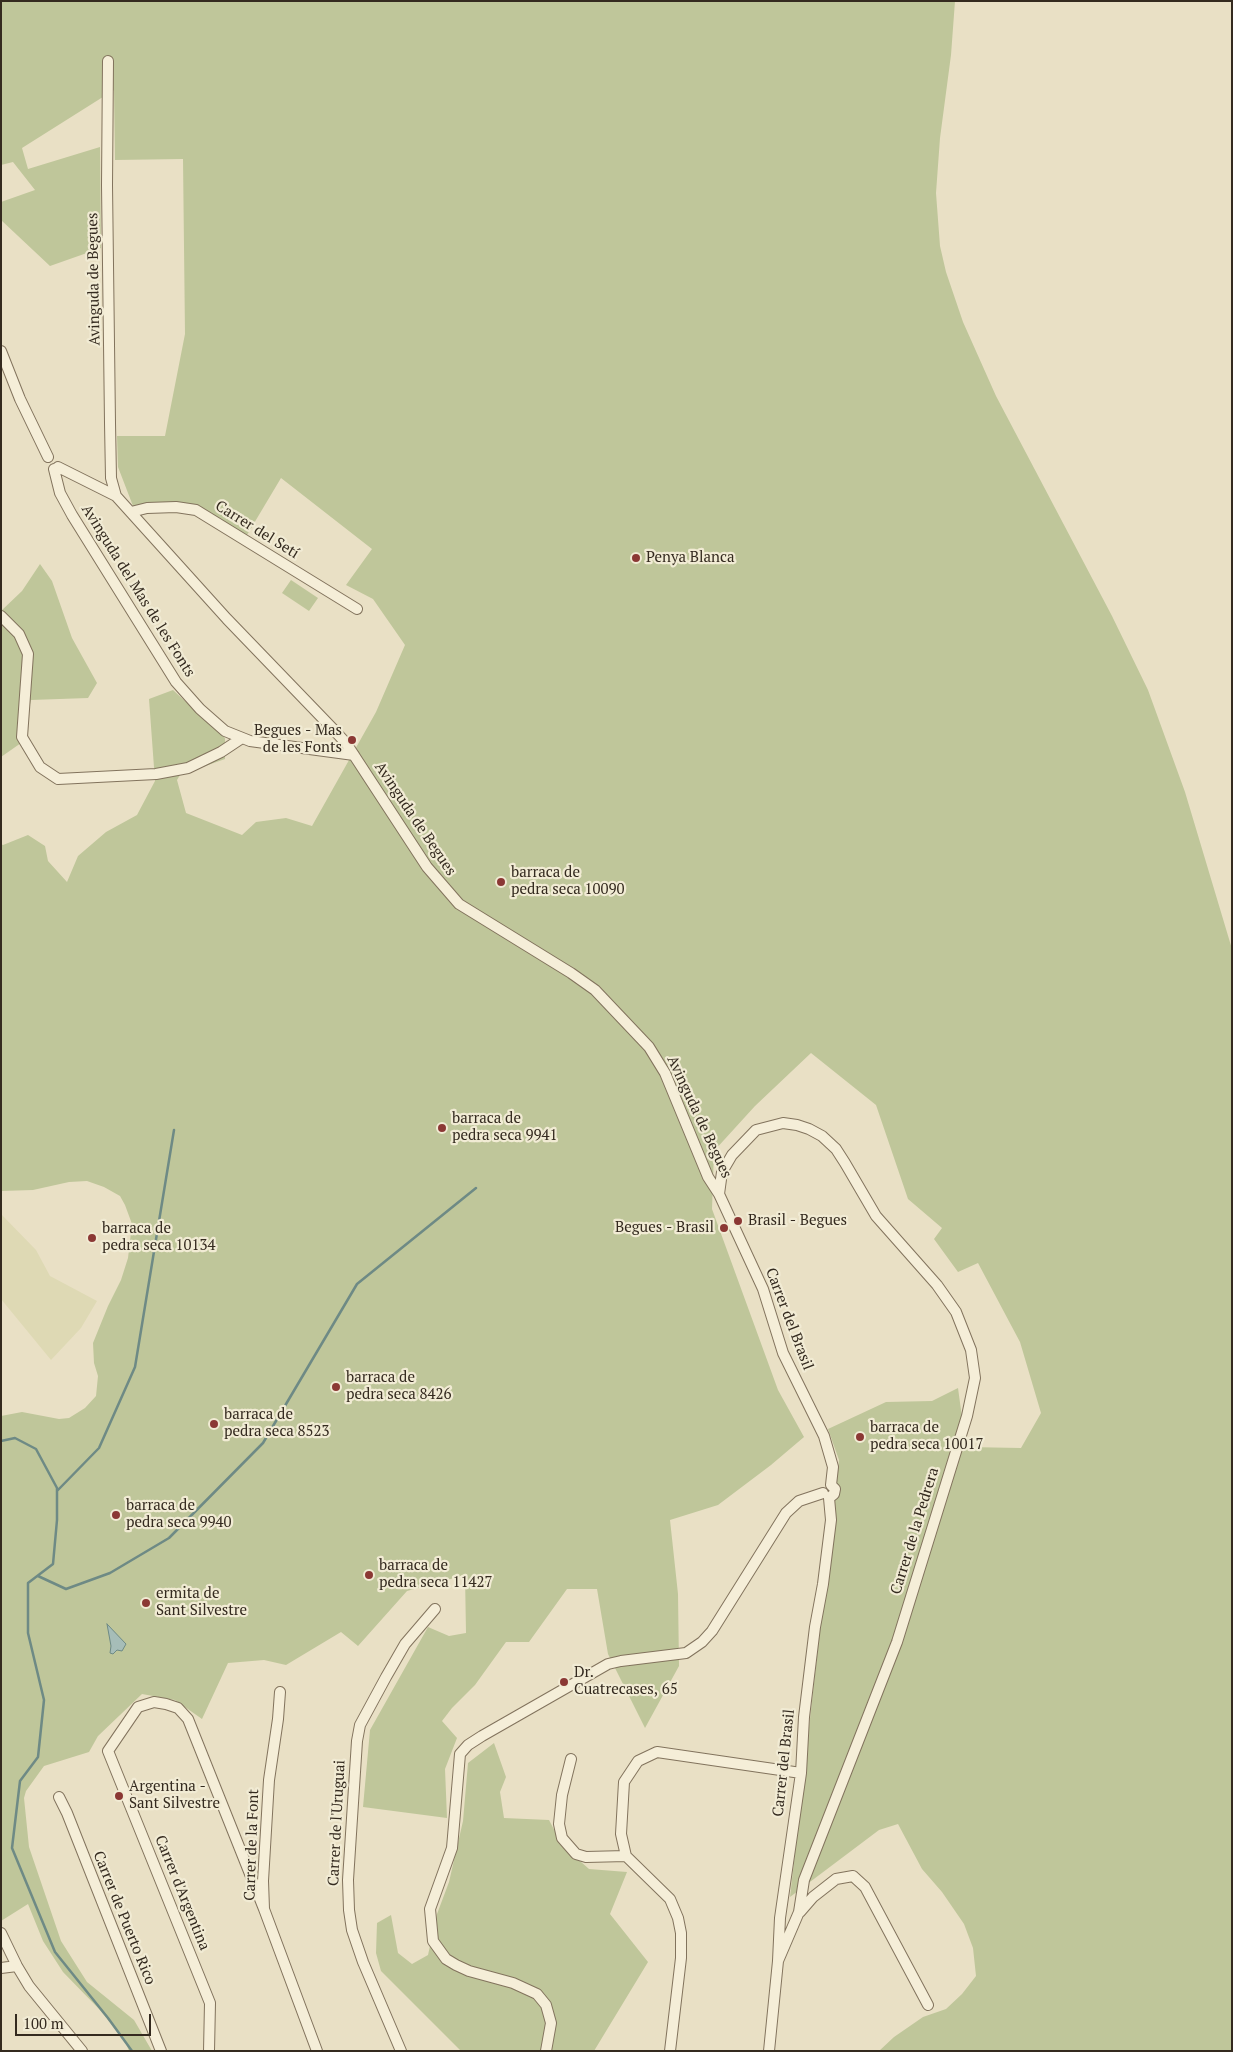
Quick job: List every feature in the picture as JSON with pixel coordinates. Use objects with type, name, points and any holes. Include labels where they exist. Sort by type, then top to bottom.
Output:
[{"type":"street","name":"Avinguda de Begues","points":[[108,61],[107,185],[110,432],[111,478],[116,496]]},
{"type":"street","name":"Avinguda del Mas de les Fonts","points":[[1,351],[20,399],[48,457],[46,465],[49,468],[56,468],[60,493],[72,516],[176,682],[200,709],[224,731],[250,741],[354,755]]},
{"type":"street","name":"Avinguda de Begues","points":[[56,468],[116,496],[183,572],[333,728],[354,755],[427,867],[459,904],[571,973],[595,990],[649,1047],[665,1073],[694,1146],[719,1194]]},
{"type":"street","name":"Carrer del Setí","points":[[132,512],[147,508],[176,507],[196,510],[357,609]]},
{"type":"street","points":[[1,616],[19,634],[28,654],[22,737],[40,767],[58,779],[156,774],[188,768],[221,752],[242,738]]},
{"type":"street","name":"Carrer de la Pedrera","points":[[719,1194],[722,1172],[732,1155],[756,1130],[783,1123],[797,1124],[822,1136],[836,1149],[845,1162],[876,1216],[937,1285],[956,1312],[971,1350],[975,1378],[967,1416],[897,1642],[804,1880],[799,1912],[778,1961]]},
{"type":"street","name":"Carrer del Brasil","points":[[719,1194],[763,1289],[784,1353],[824,1436],[833,1467],[831,1485],[834,1487],[835,1492],[833,1496],[826,1496],[831,1520],[823,1584],[814,1627],[804,1717],[801,1773],[780,1918],[778,1961],[769,2051]]},
{"type":"street","points":[[546,2051],[551,2023],[546,2006],[538,1994],[513,1983],[456,1966],[439,1952],[433,1940],[430,1909],[452,1848],[460,1754],[468,1745],[482,1736],[608,1664],[686,1652],[698,1646],[712,1630],[786,1513],[799,1501],[826,1496]]},
{"type":"street","name":"Carrer de l'Uruguai","points":[[401,2051],[363,1962],[352,1930],[349,1910],[348,1880],[357,1741],[364,1716],[405,1644],[435,1610]]},
{"type":"street","name":"Carrer de la Font","points":[[280,1692],[269,1780],[263,1881],[264,1909],[317,2051]]},
{"type":"street","name":"Carrer d'Argentina","points":[[209,2051],[210,2003],[108,1751],[138,1707],[154,1702],[178,1708],[184,1713],[192,1728],[264,1909]]},
{"type":"street","points":[[670,2051],[682,1958],[682,1933],[670,1899],[626,1856],[621,1834],[624,1782],[638,1761],[657,1752],[801,1773]]},
{"type":"street","points":[[572,1759],[562,1795],[559,1824],[562,1838],[576,1854],[586,1857],[626,1856]]},
{"type":"street","name":"Carrer de Puerto Rico","points":[[59,1798],[161,2051]]},
{"type":"street","points":[[799,1912],[813,1896],[836,1879],[853,1876],[865,1887],[928,2005]]},
{"type":"street","points":[[1,1933],[16,1966],[42,2003],[82,2051]]},
{"type":"street","points":[[1,1968],[16,1966]]},
{"type":"shaded area","points":[[1,1214],[36,1250],[50,1276],[97,1301],[81,1328],[51,1360],[1,1299]]},
{"type":"green space","points":[[1,1],[955,1],[936,193],[940,246],[946,272],[963,322],[996,396],[1112,616],[1148,690],[1185,792],[1232,949],[1232,2051],[879,2051],[894,2037],[923,2017],[946,2009],[962,1994],[976,1976],[973,1948],[964,1924],[942,1892],[922,1869],[898,1824],[879,1830],[790,1897],[839,1460],[828,1429],[886,1402],[932,1401],[958,1388],[966,1447],[1021,1448],[1041,1413],[1020,1342],[978,1263],[958,1272],[934,1239],[942,1228],[908,1199],[876,1105],[811,1053],[755,1106],[714,1151],[712,1209],[778,1390],[804,1437],[718,1505],[670,1520],[678,1594],[679,1666],[645,1728],[608,1654],[597,1589],[567,1589],[529,1642],[506,1642],[475,1685],[442,1721],[457,1738],[445,1769],[447,1818],[363,1807],[370,1730],[428,1627],[449,1636],[466,1633],[465,1575],[407,1591],[358,1646],[341,1632],[286,1665],[264,1660],[228,1663],[202,1719],[175,1700],[142,1694],[98,1736],[89,1752],[44,1766],[26,1791],[24,1798],[29,1847],[61,1941],[87,1982],[134,2020],[152,2051],[129,2051],[125,2041],[99,2009],[63,1972],[43,1941],[28,1904],[1,1921],[1,1416],[22,1412],[59,1419],[69,1418],[85,1408],[96,1396],[98,1376],[94,1363],[93,1343],[121,1280],[128,1258],[132,1224],[120,1196],[104,1187],[87,1181],[69,1182],[33,1190],[1,1191],[1,844],[3,845],[28,835],[45,846],[48,861],[67,882],[78,856],[106,832],[137,815],[155,781],[149,699],[173,690],[225,738],[225,759],[180,775],[177,780],[186,813],[242,835],[256,822],[286,818],[312,826],[376,712],[405,645],[373,599],[346,585],[372,549],[281,478],[247,535],[193,506],[159,502],[133,506],[118,467],[117,436],[165,436],[185,334],[183,159],[115,160],[114,90],[22,148],[28,169],[100,147],[101,248],[50,266],[1,220],[1,202],[35,190],[13,162],[1,165]]},
{"type":"green space","points":[[40,564],[52,581],[72,638],[97,683],[88,698],[31,700],[21,743],[1,757],[1,611],[22,591]]},
{"type":"green space","points":[[291,580],[318,598],[309,611],[282,593]]},
{"type":"green space","points":[[494,1743],[506,1777],[500,1792],[504,1818],[549,1820],[562,1845],[589,1869],[627,1872],[610,1914],[648,1962],[594,2051],[461,2051],[381,1971],[376,1953],[377,1923],[391,1915],[398,1953],[412,1964],[428,1955],[437,1914],[449,1882],[463,1821],[468,1763]]},
{"type":"water","points":[[107,1624],[126,1644],[122,1651],[117,1650],[113,1654],[110,1653],[111,1646]]},
{"type":"waterway","points":[[57,1491],[99,1448],[135,1367],[174,1130]]},
{"type":"waterway","points":[[38,1576],[66,1589],[110,1573],[169,1538],[263,1443],[357,1284],[476,1188]]},
{"type":"waterway","points":[[1,1441],[15,1438],[36,1449],[57,1488],[57,1520],[53,1564],[28,1583],[28,1633],[44,1700],[38,1757],[20,1781],[12,1848],[55,1952],[132,2051]]},
{"type":"place","name":"Penya Blanca","points":[[636,558]]},
{"type":"place","name":"Begues - Mas de les Fonts","points":[[352,740]]},
{"type":"place","name":"barraca de pedra seca 10090","points":[[501,882]]},
{"type":"place","name":"barraca de pedra seca 9941","points":[[442,1128]]},
{"type":"place","name":"Brasil - Begues","points":[[738,1221]]},
{"type":"place","name":"Begues - Brasil","points":[[724,1228]]},
{"type":"place","name":"barraca de pedra seca 10134","points":[[92,1238]]},
{"type":"place","name":"barraca de pedra seca 8426","points":[[336,1387]]},
{"type":"place","name":"barraca de pedra seca 8523","points":[[214,1424]]},
{"type":"place","name":"barraca de pedra seca 10017","points":[[860,1437]]},
{"type":"place","name":"barraca de pedra seca 9940","points":[[116,1515]]},
{"type":"place","name":"barraca de pedra seca 11427","points":[[369,1575]]},
{"type":"place","name":"ermita de Sant Silvestre","points":[[146,1603]]},
{"type":"place","name":"Dr. Cuatrecases, 65","points":[[564,1682]]},
{"type":"place","name":"Argentina - Sant Silvestre","points":[[119,1796]]}]
